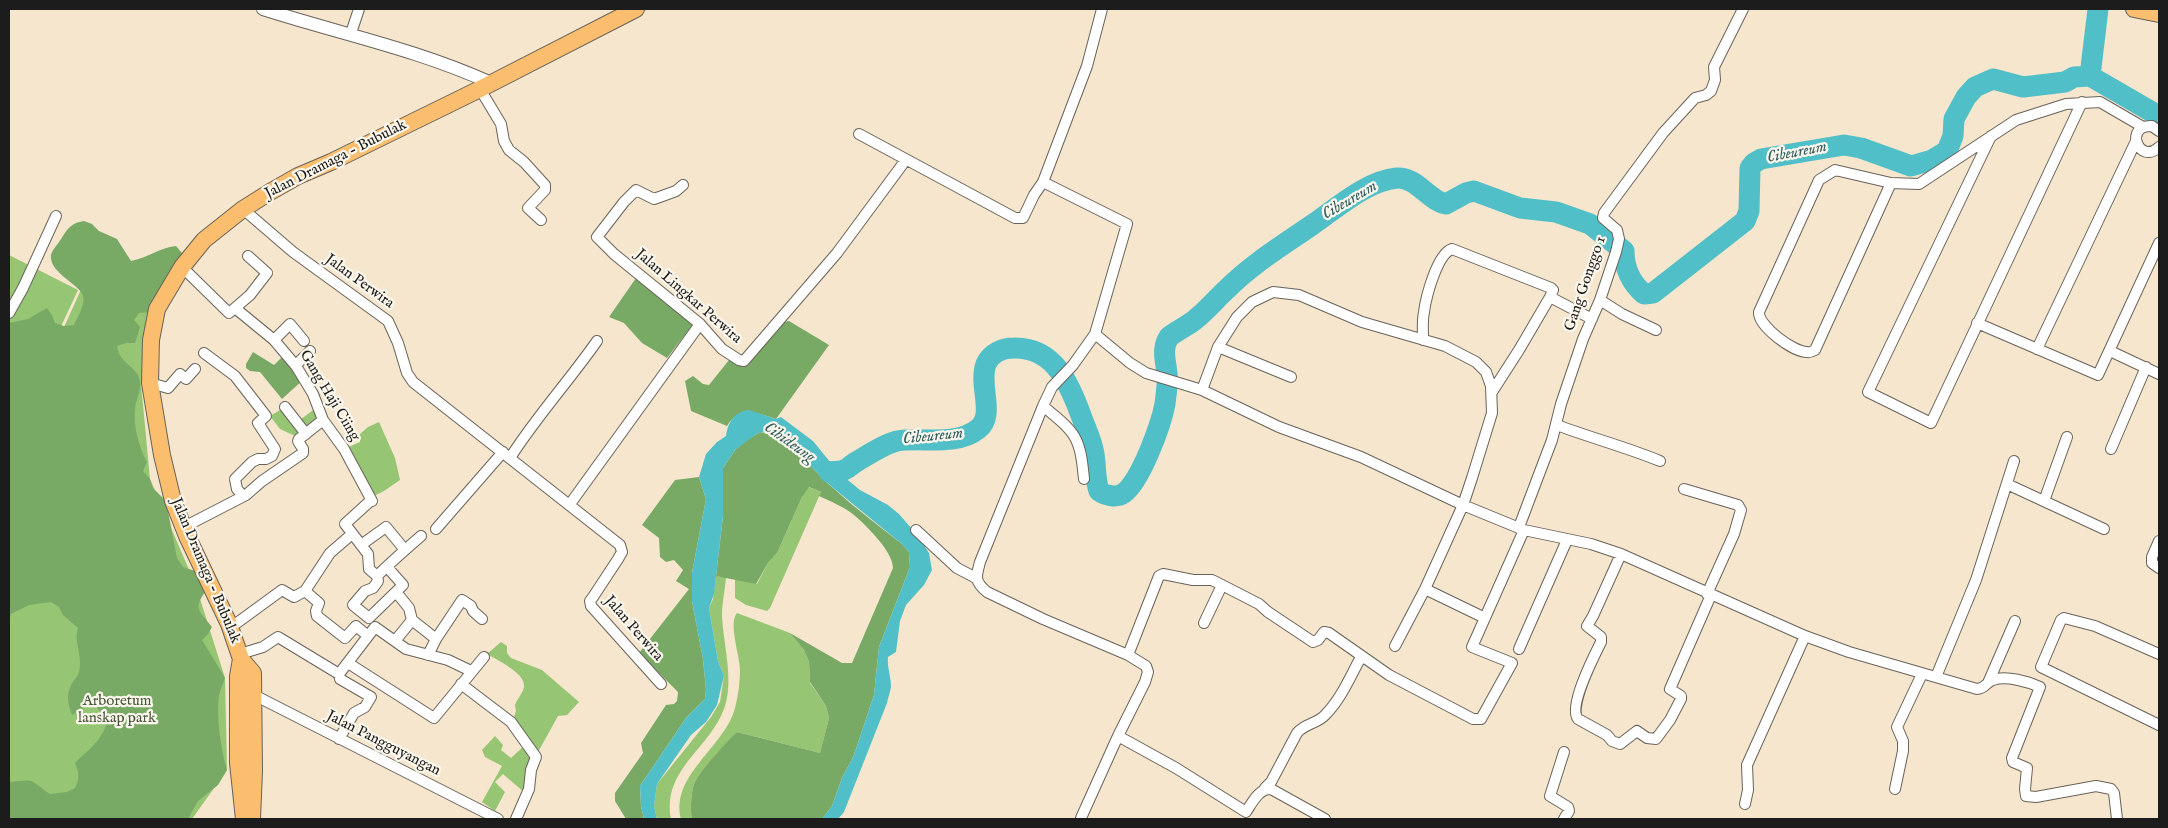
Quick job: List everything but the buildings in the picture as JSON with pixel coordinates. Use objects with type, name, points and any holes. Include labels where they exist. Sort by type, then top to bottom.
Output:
[{"type":"main road","name":"Jalan Dramaga - Bubulak","points":[[252,819],[254,783],[253,673],[240,657],[230,628],[173,501],[162,456],[150,383],[151,340],[154,316],[163,296],[182,267],[204,240],[243,209],[298,176],[331,162],[485,86],[636,9]]},
{"type":"main road","points":[[2134,9],[2159,14]]},
{"type":"main road","points":[[240,657],[238,676],[238,763],[244,819]]},
{"type":"street","points":[[268,9],[442,62],[485,86],[501,124],[504,141],[508,150],[524,162],[545,185],[545,190],[528,208],[541,220]]},
{"type":"street","points":[[350,33],[360,9]]},
{"type":"street","points":[[859,134],[905,161],[1018,218],[1023,218],[1042,182],[1087,66],[1102,9]]},
{"type":"street","name":"Gang Gonggo 1","points":[[1361,657],[1389,675],[1449,707],[1473,719],[1481,719],[1512,663],[1472,647],[1521,528],[1557,425],[1561,404],[1583,339],[1600,300],[1616,252],[1619,239],[1617,230],[1603,218],[1604,213],[1663,133],[1695,98],[1712,91],[1715,80],[1714,67],[1743,9]]},
{"type":"street","points":[[1992,134],[1868,392],[1932,423],[1976,324],[2082,102]]},
{"type":"street","points":[[1891,183],[1815,350],[1808,353],[1783,341],[1760,320],[1759,312],[1820,180],[1835,170],[1891,183],[1919,184],[1992,134],[2016,120],[2066,104],[2100,102],[2140,127],[2158,125]]},
{"type":"street","points":[[2037,349],[2129,156],[2137,143],[2140,127]]},
{"type":"street","points":[[2137,143],[2146,152],[2152,152],[2159,147]]},
{"type":"street","name":"Jalan Lingkar Perwira","points":[[683,186],[676,191],[654,199],[636,190],[624,202],[597,237],[700,324],[722,350],[744,361],[837,253],[905,161]]},
{"type":"street","points":[[976,578],[980,562],[1052,387],[1073,365],[1095,334],[1126,224],[1042,182]]},
{"type":"street","name":"Jalan Perwira","points":[[243,209],[294,252],[388,320],[398,343],[407,373],[413,382],[570,504],[620,546],[618,559],[590,602],[591,606],[661,684]]},
{"type":"street","points":[[9,313],[24,288],[56,216]]},
{"type":"street","points":[[1976,324],[2098,375],[2159,244]]},
{"type":"street","points":[[1423,340],[1424,312],[1431,283],[1442,258],[1449,250],[1452,249],[1551,288],[1553,290],[1550,296],[1492,392]]},
{"type":"street","points":[[235,308],[250,295],[267,273],[248,256]]},
{"type":"street","name":"Gang Haji Ciing","points":[[182,267],[229,313],[235,308],[274,340],[296,365],[313,394],[323,420],[344,449],[370,502],[345,524],[352,534]]},
{"type":"street","points":[[1202,390],[1218,347],[1245,309],[1262,296],[1273,292],[1299,295],[1353,319],[1387,331],[1446,346],[1476,362],[1488,376],[1492,392],[1491,419],[1463,505],[1425,589],[1395,646]]},
{"type":"street","points":[[1550,296],[1592,319]]},
{"type":"street","points":[[1600,300],[1622,314],[1656,330]]},
{"type":"street","points":[[274,340],[290,324],[304,342]]},
{"type":"street","points":[[570,504],[700,324]]},
{"type":"street","points":[[1095,334],[1130,363],[1146,373],[1202,390],[1279,426],[1361,457],[1463,505],[1521,528],[1591,544],[1620,554],[1805,636],[1850,652],[1977,689],[1984,688],[2015,621]]},
{"type":"street","points":[[436,529],[525,434],[573,375],[597,341]]},
{"type":"street","points":[[1218,347],[1290,377]]},
{"type":"street","points":[[296,365],[310,351]]},
{"type":"street","points":[[2110,351],[2159,374]]},
{"type":"street","points":[[204,353],[235,376],[266,416],[258,423],[275,449],[272,456],[266,460],[258,459],[252,462],[235,479],[237,489],[243,496]]},
{"type":"street","points":[[2111,449],[2146,367]]},
{"type":"street","points":[[150,383],[168,388],[180,374],[186,379],[195,370]]},
{"type":"street","points":[[1043,406],[1069,428],[1079,443],[1084,479]]},
{"type":"street","points":[[285,407],[306,434]]},
{"type":"street","points":[[184,527],[243,496],[303,453],[304,451],[298,441],[323,420]]},
{"type":"street","points":[[1557,425],[1594,439],[1627,447],[1660,461]]},
{"type":"street","points":[[2044,501],[2067,437]]},
{"type":"street","points":[[1936,677],[1976,580],[2014,461]]},
{"type":"street","points":[[2007,484],[2104,529]]},
{"type":"street","points":[[1620,554],[1593,616],[1588,623],[1588,626],[1601,636],[1578,695],[1575,716],[1612,741],[1620,744],[1637,731],[1647,738],[1656,739],[1670,720],[1681,699],[1680,696],[1670,689],[1734,534],[1742,510],[1738,505],[1684,489]]},
{"type":"street","points":[[361,545],[386,527],[405,550]]},
{"type":"street","points":[[916,530],[957,568],[976,578],[980,586],[987,592],[1043,619],[1128,655],[1146,666],[1148,672],[1146,682],[1118,736],[1081,818]]},
{"type":"street","points":[[230,628],[282,590],[294,597],[305,590],[330,553],[352,534],[368,554],[369,569],[377,576],[378,581],[373,588],[365,590],[353,604],[369,618],[403,585],[387,567]]},
{"type":"street","points":[[377,576],[421,536]]},
{"type":"street","points":[[1519,649],[1567,540]]},
{"type":"street","points":[[2159,541],[2152,557],[2152,563],[2159,568]]},
{"type":"street","points":[[1118,736],[1176,768],[1246,812],[1260,792],[1271,782],[1297,733],[1302,727],[1315,723],[1326,715],[1361,657],[1329,632],[1324,632],[1318,640],[1313,642],[1254,601],[1212,580],[1193,580],[1168,574],[1160,576],[1155,583],[1128,655]]},
{"type":"street","points":[[1204,623],[1222,585]]},
{"type":"street","points":[[1425,589],[1485,618]]},
{"type":"street","points":[[305,590],[320,603],[316,611],[317,616],[345,638],[356,626],[368,636]]},
{"type":"street","points":[[396,592],[409,608],[412,620],[436,639]]},
{"type":"street","points":[[428,655],[436,639],[462,600],[471,606],[472,611],[482,619]]},
{"type":"street","points":[[2159,654],[2095,626],[2064,618],[2061,620],[2041,667],[2159,725]]},
{"type":"street","points":[[395,641],[412,620]]},
{"type":"street","points":[[339,674],[375,627],[406,649],[448,660],[471,672]]},
{"type":"street","points":[[1745,804],[1748,790],[1746,765],[1805,636]]},
{"type":"street","points":[[240,657],[264,647],[278,637],[339,674],[340,679],[371,697],[365,707],[354,713],[339,739]]},
{"type":"street","points":[[348,663],[434,718],[484,657]]},
{"type":"street","points":[[1895,789],[1904,751],[1903,741],[1897,727],[1922,674]]},
{"type":"street","points":[[1988,682],[1998,679],[2010,680],[2031,683],[2040,687],[2012,758],[2013,762],[2027,768],[2026,796],[2036,797],[2096,786],[2106,788],[2114,793],[2117,819]]},
{"type":"street","points":[[461,684],[511,722],[536,756],[531,770],[529,789],[516,819]]},
{"type":"street","name":"Jalan Pangguyangan","points":[[254,695],[498,819]]},
{"type":"street","points":[[1564,752],[1550,796],[1568,808],[1569,811],[1564,819]]},
{"type":"street","points":[[1265,788],[1271,789],[1325,819]]},
{"type":"green space","name":"Arboretum lanskap park","points":[[84,221],[92,224],[99,231],[117,239],[131,261],[176,246],[182,253],[182,262],[153,312],[139,313],[134,320],[140,327],[135,343],[117,346],[122,358],[139,377],[140,386],[135,407],[135,422],[141,450],[147,462],[143,471],[150,479],[153,488],[166,501],[177,558],[183,567],[201,573],[207,589],[200,601],[199,610],[212,627],[202,640],[225,678],[219,696],[218,713],[221,743],[227,770],[218,785],[198,801],[188,819],[9,819],[9,782],[32,781],[50,794],[67,792],[75,788],[78,776],[75,763],[102,735],[107,722],[97,707],[88,704],[72,715],[68,694],[80,668],[78,628],[63,615],[59,607],[51,602],[29,605],[11,614],[9,621],[9,323],[28,319],[47,308],[55,323],[64,326],[74,325],[82,308],[83,296],[78,288],[54,266],[51,261],[51,255],[68,229],[76,223]]},
{"type":"green space","points":[[9,255],[78,290],[9,438]]},
{"type":"green space","name":"Arboretum lanskap park","points":[[88,274],[153,312],[141,384],[150,479],[196,586],[225,678],[227,770],[192,819],[9,819],[9,449]]},
{"type":"green space","points":[[636,278],[694,323],[667,358],[642,343],[624,323],[609,317]]},
{"type":"green space","points":[[789,321],[829,345],[776,419],[749,412],[737,415],[727,426],[691,411],[685,381],[693,376],[703,384],[709,385],[729,360],[742,363],[784,322]]},
{"type":"green space","points":[[253,352],[274,365],[285,354],[304,379],[282,399],[260,372],[250,371],[246,368],[246,364]]},
{"type":"green space","points":[[285,407],[297,422],[316,408],[321,421],[295,436],[280,429],[270,416]]},
{"type":"green space","points":[[379,422],[395,458],[400,480],[370,498],[344,449],[360,442],[360,434],[368,427]]},
{"type":"green space","points":[[760,432],[771,435],[790,447],[841,495],[902,544],[909,552],[910,567],[879,647],[874,695],[854,755],[842,778],[832,806],[822,819],[692,819],[691,802],[694,784],[720,749],[737,732],[820,753],[829,718],[826,706],[810,682],[809,662],[804,650],[790,633],[842,663],[852,663],[893,568],[884,547],[866,526],[846,509],[819,496],[821,492],[809,487],[802,497],[777,553],[768,563],[756,584],[716,576],[723,516],[723,468],[735,450]]},
{"type":"green space","points":[[699,477],[706,499],[692,573],[692,601],[703,659],[705,699],[686,718],[640,786],[644,819],[626,819],[615,801],[615,793],[643,753],[641,743],[666,705],[674,704],[677,701],[678,692],[639,653],[689,589],[676,581],[683,570],[674,560],[666,562],[660,557],[659,538],[642,525],[675,480]]},
{"type":"green space","points":[[808,487],[821,492],[770,608],[767,611],[746,605],[735,598],[735,578],[757,584],[768,563],[777,553]]},
{"type":"green space","points":[[716,576],[726,577],[722,606],[728,673],[725,706],[709,735],[680,772],[670,801],[671,819],[657,819],[654,806],[657,784],[711,717],[720,702],[724,676],[718,661],[709,608],[713,599]]},
{"type":"green space","points":[[737,613],[790,633],[804,650],[809,662],[810,683],[826,706],[829,718],[820,753],[737,732],[707,765],[694,784],[691,801],[692,819],[681,819],[680,803],[683,789],[700,762],[721,736],[735,708],[740,675],[740,664],[734,632]]},
{"type":"green space","points":[[501,642],[507,646],[507,653],[511,658],[542,670],[579,702],[567,715],[558,716],[537,754],[513,720],[516,711],[515,705],[524,688],[523,681],[510,667],[487,654]]},
{"type":"green space","points":[[495,736],[503,745],[501,750],[511,758],[524,746],[534,756],[525,793],[503,774],[495,782],[505,792],[495,811],[482,802],[502,766],[485,757],[482,750]]},
{"type":"water","name":"Cihideung","points":[[749,410],[776,419],[781,417],[813,441],[835,468],[849,481],[899,514],[918,536],[929,553],[932,570],[924,585],[906,605],[900,621],[896,652],[888,657],[891,687],[887,703],[844,812],[838,819],[822,819],[832,806],[842,778],[854,755],[874,695],[879,647],[910,567],[909,552],[902,544],[832,487],[791,447],[771,434],[760,432],[735,450],[723,468],[723,516],[714,594],[709,608],[718,661],[724,676],[717,705],[706,722],[691,735],[657,784],[654,806],[657,819],[644,819],[640,786],[686,718],[705,699],[703,659],[692,601],[692,573],[706,499],[699,477],[706,454],[717,442],[726,436],[728,426],[733,418],[739,413]]},
{"type":"waterway","points":[[2090,76],[2098,9]]},
{"type":"waterway","name":"Cibeureum","points":[[829,472],[846,469],[876,450],[897,441],[950,439],[970,434],[978,429],[986,416],[984,381],[986,364],[997,352],[1005,349],[1028,349],[1050,361],[1066,381],[1090,440],[1094,454],[1099,491],[1112,496],[1121,495],[1137,477],[1159,425],[1165,404],[1167,378],[1165,346],[1169,337],[1205,311],[1247,271],[1268,255],[1352,196],[1385,180],[1397,178],[1411,181],[1434,199],[1446,204],[1466,193],[1474,191],[1520,208],[1556,212],[1590,224],[1624,251],[1625,263],[1629,274],[1635,285],[1644,294],[1653,293],[1745,221],[1749,211],[1750,168],[1761,159],[1844,145],[1861,148],[1911,166],[1932,160],[1947,151],[1953,136],[1954,119],[1966,97],[1975,87],[1993,79],[2023,87],[2065,82],[2074,77],[2090,76],[2159,116]]}]
